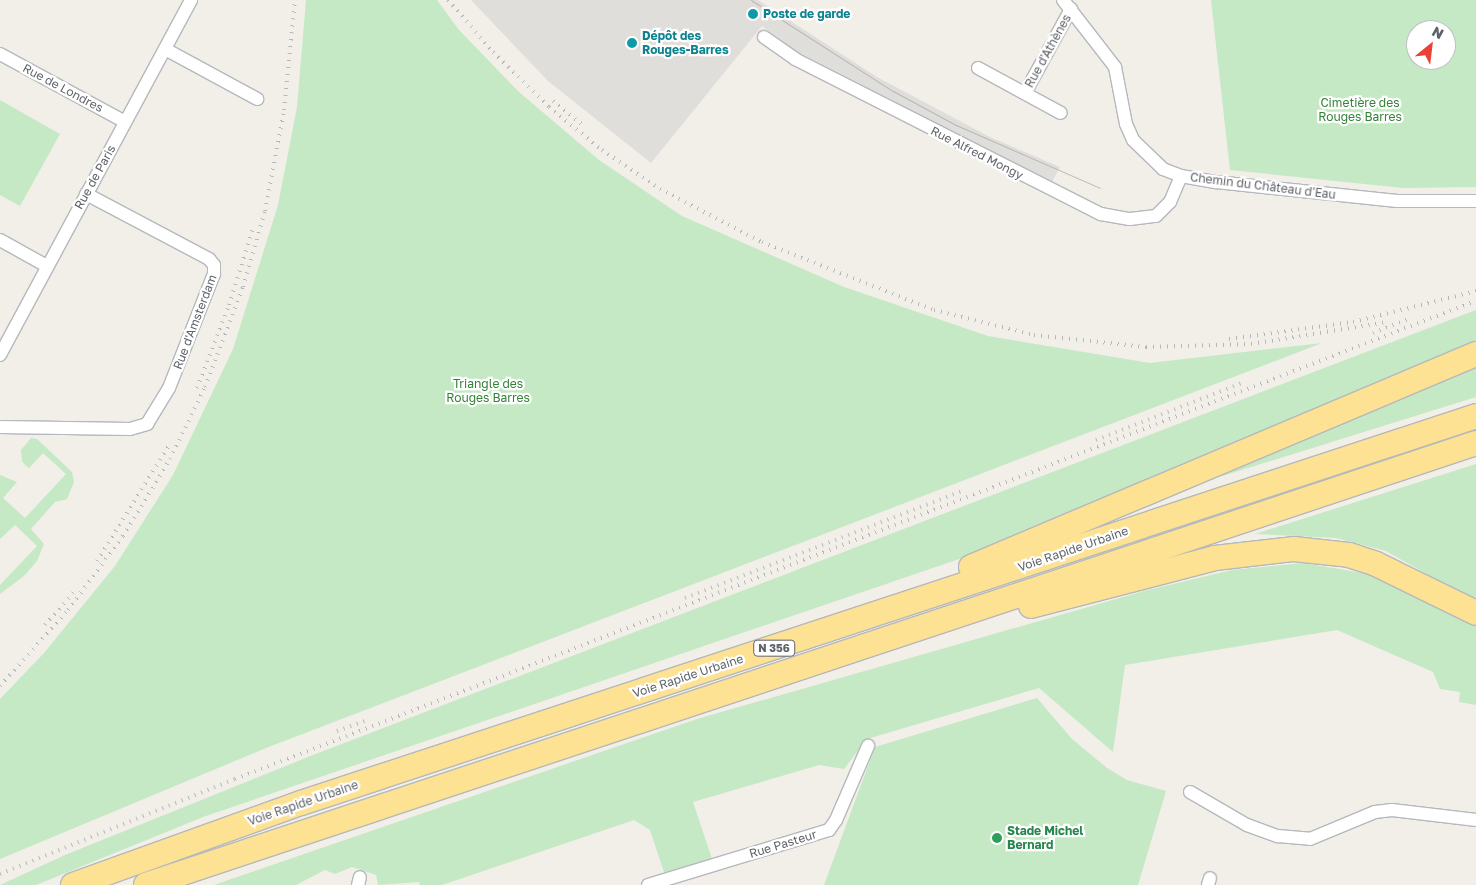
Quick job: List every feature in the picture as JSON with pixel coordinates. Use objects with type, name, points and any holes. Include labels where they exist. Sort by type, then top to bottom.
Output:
[{"type":"highway","points":[[815,634],[898,594],[1119,508],[1476,354]]},
{"type":"highway","name":"Voie Rapide Urbaine","points":[[73,885],[229,828],[1476,416]]},
{"type":"highway","name":"Voie Rapide Urbaine","points":[[146,885],[1476,443]]},
{"type":"highway","points":[[783,672],[1215,558],[1266,550],[1294,549],[1349,555],[1393,571],[1476,613]]},
{"type":"street","name":"Rue de Paris","points":[[0,355],[191,0]]},
{"type":"street","name":"Rue d'Athènes","points":[[1025,93],[1067,4]]},
{"type":"street","name":"Chemin du Château d'Eau","points":[[1067,4],[1114,67],[1126,124],[1133,140],[1156,164],[1181,176],[1397,201],[1476,201]]},
{"type":"street","name":"Rue Alfred Mongy","points":[[764,37],[795,59],[1101,214],[1130,219],[1156,216],[1170,202],[1181,176]]},
{"type":"street","points":[[165,48],[257,99]]},
{"type":"street","name":"Rue de Londres","points":[[0,54],[125,122]]},
{"type":"street","name":"Rue d'Athènes","points":[[978,68],[1061,113]]},
{"type":"street","name":"Rue d'Amsterdam","points":[[0,427],[137,429],[147,424],[162,403],[214,274],[214,265],[209,259],[86,194]]},
{"type":"street","points":[[0,240],[47,266]]},
{"type":"street","name":"Rue Pasteur","points":[[648,885],[829,830],[836,820],[868,746]]},
{"type":"street","points":[[1190,792],[1247,825],[1278,836],[1310,839],[1376,812],[1392,810],[1476,820]]},
{"type":"shaded area","name":"Dépôt des Rouges-Barres","points":[[471,0],[758,0],[877,77],[990,137],[1060,167],[1052,182],[796,51],[762,26],[651,163],[548,81]]},
{"type":"green space","name":"Triangle des Rouges Barres","points":[[306,0],[437,0],[459,30],[519,92],[599,160],[682,216],[844,287],[988,336],[1150,363],[1322,343],[266,748],[0,859],[0,699],[44,653],[115,566],[173,475],[233,349],[278,205],[297,107]]},
{"type":"green space","name":"Cimetière des Rouges Barres","points":[[1211,0],[1476,0],[1476,187],[1403,188],[1230,170]]},
{"type":"green space","points":[[0,100],[60,134],[20,206],[0,195]]},
{"type":"green space","points":[[1476,310],[1476,342],[1165,480],[1012,541],[203,817],[36,885],[0,885],[65,855],[313,755]]},
{"type":"green space","points":[[1476,363],[1476,397],[1187,487]]},
{"type":"green space","points":[[31,438],[37,439],[72,472],[74,482],[67,499],[55,502],[31,529],[44,544],[37,561],[24,576],[0,594],[0,585],[37,546],[15,525],[0,539],[0,475],[17,482],[3,498],[25,518],[66,474],[43,453],[29,468],[25,465],[22,461],[21,450]]},
{"type":"green space","points":[[1476,464],[1476,602],[1386,551],[1336,538],[1255,534]]},
{"type":"green space","points":[[1303,563],[1369,574],[1476,623],[1476,705],[1459,702],[1460,692],[1440,689],[1433,672],[1337,630],[1125,665],[1113,752],[1039,688],[867,739],[844,769],[819,765],[693,802],[712,859],[665,875],[650,830],[634,820],[442,885],[420,885],[419,882],[378,885],[376,875],[352,867],[335,874],[325,870],[296,885],[214,885],[697,719],[1144,591],[1232,570]]},
{"type":"green space","name":"Stade Michel Bernard","points":[[1037,698],[1072,739],[1107,768],[1127,780],[1166,791],[1138,885],[824,885],[875,747]]},
{"type":"tram line","points":[[751,0],[893,91],[956,125],[1100,188]]},
{"type":"railway","points":[[0,686],[68,610],[123,536],[170,459],[205,387],[243,287],[265,211],[284,110],[295,0]]},
{"type":"railway","points":[[448,0],[493,52],[549,107],[602,150],[660,189],[762,242],[934,310],[1034,335],[1146,347],[1251,344],[1387,322]]},
{"type":"railway","points":[[553,101],[584,126]]},
{"type":"railway","points":[[197,388],[229,305],[253,228]]},
{"type":"railway","points":[[1229,339],[1353,322],[1476,291]]},
{"type":"railway","points":[[0,874],[235,779],[1476,301]]},
{"type":"railway","points":[[1373,333],[1411,318]]},
{"type":"railway","points":[[1096,440],[1240,384]]},
{"type":"railway","points":[[97,561],[171,442]]},
{"type":"railway","points":[[685,598],[963,491]]},
{"type":"railway","points":[[45,625],[73,593]]},
{"type":"railway","points":[[337,731],[370,719]]},
{"type":"place","name":"Poste de garde","points":[[753,14]]},
{"type":"place","name":"Dépôt des Rouges-Barres","points":[[632,43]]},
{"type":"place","name":"Stade Michel Bernard","points":[[997,838]]}]
